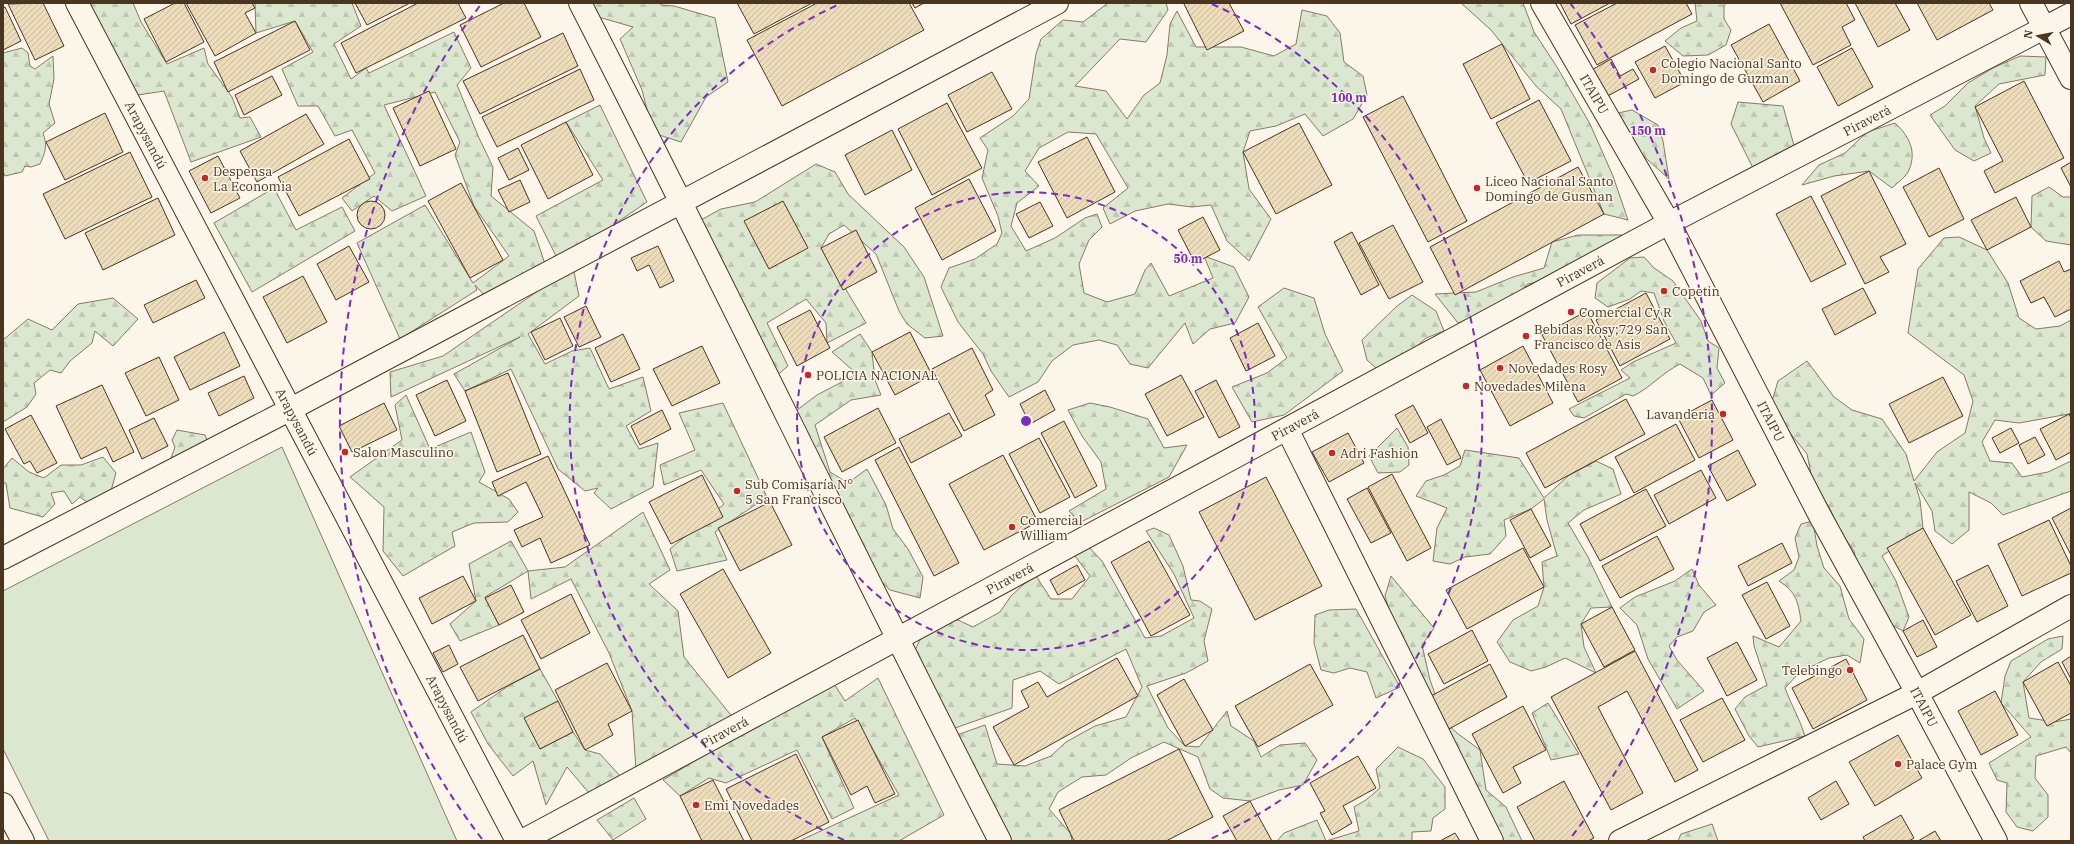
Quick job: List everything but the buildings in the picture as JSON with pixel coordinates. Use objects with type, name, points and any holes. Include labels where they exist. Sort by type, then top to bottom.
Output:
[{"type":"street","name":"Arapysandú","points":[[77,3],[516,841]]},
{"type":"street","points":[[580,3],[682,201],[896,640],[1000,841]]},
{"type":"street","points":[[3,558],[291,409],[1057,3]]},
{"type":"street","name":"ITAIPU","points":[[1542,3],[1669,223],[1819,514],[1996,841]]},
{"type":"street","points":[[2031,3],[2044,30],[2071,78]]},
{"type":"street","name":"Piraverá","points":[[522,841],[1669,223],[2044,30],[2071,14]]},
{"type":"street","points":[[1287,429],[1492,841]]},
{"type":"street","points":[[1620,841],[1917,693],[2071,606]]},
{"type":"street","points":[[3,804],[23,841]]},
{"type":"green space","points":[[87,3],[133,3],[141,22],[167,64],[204,48],[208,64],[232,97],[240,118],[250,117],[261,137],[191,162],[164,91],[138,95]]},
{"type":"green space","points":[[255,3],[352,3],[361,26],[334,44],[351,79],[366,68],[369,73],[454,32],[471,68],[457,85],[493,167],[491,196],[534,231],[545,264],[485,296],[475,285],[477,290],[400,339],[357,243],[425,205],[473,283],[509,256],[474,206],[455,155],[460,142],[435,92],[384,105],[426,196],[392,211],[374,196],[352,211],[342,198],[375,173],[352,130],[335,136],[318,106],[298,106],[282,69],[313,52],[295,21],[256,33]]},
{"type":"green space","points":[[582,3],[660,3],[661,5],[674,6],[715,18],[728,82],[706,97],[681,142],[653,133],[642,90],[620,39],[633,27],[588,14]]},
{"type":"green space","points":[[1108,3],[1166,3],[1168,10],[1146,42],[1120,39],[1075,86],[1106,91],[1127,119],[1144,95],[1160,83],[1167,55],[1170,24],[1177,11],[1196,47],[1241,47],[1274,56],[1296,44],[1302,10],[1327,16],[1340,33],[1344,62],[1363,76],[1367,95],[1353,119],[1323,136],[1305,114],[1276,126],[1250,131],[1243,152],[1249,189],[1271,219],[1249,261],[1227,241],[1211,205],[1192,207],[1168,204],[1135,211],[1110,224],[1103,208],[1128,188],[1096,134],[1068,132],[1039,148],[1025,171],[1039,186],[1017,203],[1011,226],[1026,251],[1055,238],[1085,218],[1097,214],[1102,227],[1089,240],[1079,264],[1084,293],[1107,302],[1135,294],[1145,270],[1151,263],[1169,296],[1213,278],[1204,256],[1234,267],[1249,297],[1235,323],[1210,329],[1193,344],[1185,323],[1148,368],[1130,364],[1117,345],[1099,340],[1073,345],[1052,361],[1038,382],[1009,397],[991,371],[983,354],[958,322],[941,287],[949,268],[975,259],[997,244],[1002,233],[998,216],[982,178],[988,150],[980,138],[1013,116],[1029,99],[1036,54],[1041,39],[1063,20],[1083,22]]},
{"type":"green space","points":[[1461,3],[1523,3],[1534,32],[1557,67],[1590,124],[1613,176],[1628,220],[1604,214],[1561,109],[1536,86],[1491,30]]},
{"type":"green space","points":[[1695,3],[1726,3],[1724,6],[1724,19],[1731,30],[1726,45],[1708,55],[1683,56],[1665,41],[1681,28],[1697,21]]},
{"type":"green space","points":[[22,48],[28,53],[30,66],[35,69],[53,56],[54,79],[49,104],[55,123],[43,133],[45,149],[40,164],[31,167],[25,166],[22,172],[5,176],[3,172],[3,53]]},
{"type":"green space","points":[[2020,56],[2046,57],[2045,75],[1999,84],[1975,106],[1984,138],[1991,153],[1974,161],[1955,150],[1930,115],[1945,106],[1968,83],[1993,68]]},
{"type":"green space","points":[[1738,102],[1783,106],[1795,149],[1753,168],[1731,124]]},
{"type":"green space","points":[[600,105],[647,202],[559,262],[536,216],[603,180],[566,122]]},
{"type":"green space","points":[[1632,110],[1658,125],[1663,141],[1669,179],[1618,133],[1613,114]]},
{"type":"green space","points":[[1895,123],[1908,139],[1912,150],[1912,156],[1908,172],[1892,188],[1869,171],[1834,176],[1802,185],[1819,165],[1845,153],[1867,132]]},
{"type":"green space","points":[[816,164],[835,172],[848,194],[904,247],[924,277],[943,336],[925,338],[907,324],[899,311],[876,254],[844,225],[829,234],[821,248],[866,323],[827,343],[826,323],[806,299],[767,323],[788,366],[768,383],[710,266],[687,241],[688,227],[721,209],[755,202]]},
{"type":"green space","points":[[2049,187],[2063,197],[2071,197],[2071,245],[2046,241],[2031,227],[2032,196]]},
{"type":"green space","points":[[274,188],[296,230],[342,207],[355,231],[252,292],[214,223]]},
{"type":"green space","points":[[1578,235],[1622,235],[1601,252],[1549,280],[1528,284],[1507,304],[1458,323],[1435,294],[1476,292],[1513,277],[1544,268],[1552,242]]},
{"type":"green space","points":[[1959,237],[1987,250],[2008,283],[2019,318],[2036,329],[2060,326],[2071,320],[2071,412],[2069,414],[2019,423],[1995,420],[1982,442],[1990,461],[2012,463],[2022,477],[2048,472],[2071,461],[2071,491],[2003,515],[1991,503],[1969,492],[1969,530],[1952,544],[1935,531],[1932,511],[1915,483],[1920,500],[1923,528],[1882,556],[1896,581],[1909,617],[1903,631],[1883,620],[1858,570],[1854,551],[1842,534],[1811,474],[1807,454],[1770,408],[1778,381],[1807,361],[1834,397],[1852,410],[1882,419],[1906,454],[1914,481],[1937,452],[1965,433],[1973,401],[1964,375],[1908,333],[1918,269],[1944,238]]},
{"type":"green space","points":[[1644,257],[1654,268],[1673,281],[1701,321],[1708,341],[1719,348],[1717,368],[1725,383],[1711,395],[1703,378],[1680,364],[1633,396],[1626,394],[1584,418],[1574,416],[1569,409],[1630,378],[1621,370],[1633,362],[1676,343],[1664,321],[1654,293],[1641,291],[1630,299],[1608,307],[1595,298],[1597,283],[1630,258]]},
{"type":"green space","points":[[573,267],[579,296],[528,334],[545,364],[572,351],[590,348],[609,389],[643,377],[651,411],[626,426],[639,449],[658,443],[653,487],[611,509],[594,493],[598,488],[585,491],[558,469],[511,369],[465,391],[454,374],[520,337],[391,397],[390,372],[443,356]]},
{"type":"green space","points":[[1284,288],[1314,298],[1325,334],[1343,371],[1284,415],[1252,422],[1232,387],[1267,373],[1287,358],[1258,307]]},
{"type":"green space","points":[[1412,295],[1436,311],[1444,331],[1426,338],[1385,376],[1367,360],[1362,340],[1397,306]]},
{"type":"green space","points":[[113,298],[138,319],[113,346],[95,331],[92,343],[70,361],[61,373],[50,370],[34,383],[36,394],[27,407],[3,422],[3,340],[28,319],[52,330],[78,304]]},
{"type":"green space","points":[[860,334],[872,352],[875,380],[881,395],[851,400],[815,425],[830,472],[848,483],[867,469],[886,505],[893,529],[908,549],[923,577],[920,598],[890,590],[865,566],[785,419],[817,395],[857,374],[832,352]]},
{"type":"green space","points":[[406,395],[430,449],[471,432],[485,472],[479,482],[509,499],[518,512],[508,522],[474,523],[452,532],[455,546],[403,576],[383,551],[384,507],[350,477],[402,440],[395,405]]},
{"type":"green space","points":[[723,403],[767,497],[715,532],[727,560],[677,571],[670,549],[724,504],[701,470],[664,485],[660,465],[695,450],[679,413]]},
{"type":"green space","points":[[1090,403],[1110,407],[1148,419],[1164,448],[1187,445],[1169,477],[1079,523],[1069,511],[1106,489],[1101,462],[1082,436],[1068,410]]},
{"type":"green space","points":[[1397,428],[1408,447],[1409,465],[1400,472],[1378,473],[1369,456]]},
{"type":"green space","points":[[177,430],[205,435],[209,445],[176,462],[171,458],[175,447],[172,440]]},
{"type":"green space","points":[[282,447],[457,841],[49,841],[3,749],[3,591]]},
{"type":"green space","points":[[1465,450],[1519,458],[1544,498],[1568,476],[1596,461],[1613,469],[1621,494],[1584,510],[1568,523],[1588,557],[1612,607],[1591,608],[1581,624],[1584,647],[1596,673],[1565,658],[1546,667],[1531,671],[1510,662],[1497,642],[1513,620],[1538,606],[1544,587],[1542,562],[1557,556],[1547,520],[1544,499],[1531,509],[1504,520],[1506,536],[1490,554],[1465,557],[1450,564],[1433,561],[1437,528],[1447,508],[1416,496],[1426,481],[1444,475],[1460,466]]},
{"type":"green space","points":[[103,457],[116,473],[110,494],[91,505],[80,497],[72,504],[64,491],[51,493],[55,504],[43,517],[10,508],[6,484],[3,482],[3,469],[12,458],[29,472],[44,478],[61,465],[81,465]]},
{"type":"green space","points":[[643,512],[670,570],[649,584],[678,611],[684,657],[734,719],[636,770],[632,711],[609,653],[571,579],[531,599],[528,571],[565,567]]},
{"type":"green space","points":[[1813,521],[1817,546],[1824,568],[1840,586],[1849,619],[1864,639],[1860,663],[1847,655],[1829,658],[1800,672],[1785,688],[1805,736],[1758,747],[1749,736],[1735,709],[1745,697],[1767,685],[1754,646],[1753,636],[1779,647],[1801,621],[1799,608],[1793,593],[1779,581],[1794,570],[1799,557],[1795,538],[1801,524]]},
{"type":"green space","points":[[1154,528],[1169,535],[1183,566],[1191,600],[1200,601],[1212,609],[1204,641],[1208,661],[1186,673],[1147,686],[1168,728],[1185,746],[1199,747],[1227,711],[1231,726],[1254,741],[1261,757],[1280,745],[1305,743],[1317,760],[1303,785],[1279,790],[1250,801],[1223,798],[1210,789],[1198,757],[1164,742],[1131,758],[1106,775],[1082,777],[1058,792],[1049,809],[1071,834],[1072,841],[1003,841],[954,736],[985,725],[997,764],[1025,766],[1051,756],[1066,742],[1095,726],[1126,717],[1142,687],[1126,649],[1059,684],[1040,671],[1013,680],[1012,708],[955,728],[915,650],[924,632],[940,621],[958,620],[973,627],[1000,612],[1011,596],[1024,584],[1036,576],[1051,599],[1072,599],[1090,576],[1075,556],[1087,545],[1102,561],[1145,638],[1161,636],[1194,618],[1174,574],[1146,531]]},
{"type":"green space","points":[[511,541],[528,571],[485,597],[499,625],[460,641],[450,624],[476,601],[469,564]]},
{"type":"green space","points":[[1692,569],[1699,585],[1716,605],[1704,612],[1693,631],[1677,637],[1669,646],[1677,660],[1704,691],[1677,709],[1648,659],[1637,625],[1620,608],[1635,597],[1675,581]]},
{"type":"green space","points":[[1391,576],[1434,628],[1422,645],[1430,680],[1445,722],[1480,750],[1486,790],[1506,807],[1522,841],[1499,841],[1400,647],[1385,596]]},
{"type":"green space","points":[[1356,609],[1400,687],[1376,698],[1367,672],[1350,668],[1334,673],[1321,670],[1314,643],[1315,615],[1329,610]]},
{"type":"green space","points":[[2063,636],[2062,649],[2041,662],[2023,682],[2029,718],[2054,722],[2071,719],[2071,753],[2066,747],[2036,756],[2035,778],[2048,795],[2048,817],[2033,831],[2017,827],[2006,812],[2007,783],[1997,780],[1989,763],[2031,737],[2001,703],[2005,676],[2011,661],[2048,639]]},
{"type":"green space","points":[[540,669],[558,701],[540,749],[573,732],[585,750],[600,754],[621,777],[589,793],[567,767],[546,805],[533,761],[513,776],[488,744],[471,712],[508,686]]},
{"type":"green space","points":[[878,678],[944,815],[899,841],[799,841],[899,795],[855,718],[822,737],[854,808],[832,819],[797,750],[726,783],[709,778],[680,796],[663,780],[831,679],[845,701]]},
{"type":"green space","points":[[1548,703],[1579,754],[1551,760],[1532,713]]},
{"type":"green space","points":[[1398,747],[1423,759],[1445,787],[1445,809],[1433,818],[1431,831],[1412,832],[1412,841],[1326,841],[1359,831],[1354,807],[1366,800],[1380,788],[1376,769]]},
{"type":"green space","points":[[634,798],[646,819],[613,840],[597,820]]},
{"type":"green space","points":[[1317,820],[1326,841],[1277,841],[1284,833]]},
{"type":"green space","points":[[1712,824],[1718,841],[1678,841],[1681,834]]},
{"type":"place","name":"Colegio Nacional Santo Domingo de Guzman","points":[[1653,70]]},
{"type":"place","name":"Despensa La Economia","points":[[205,178]]},
{"type":"place","name":"Liceo Nacional Santo Domingo de Gusman","points":[[1477,188]]},
{"type":"place","name":"Copetin","points":[[1664,291]]},
{"type":"place","name":"Comercial Cy R","points":[[1571,312]]},
{"type":"place","name":"Bebidas Rosy;729 San Francisco de Asis","points":[[1526,336]]},
{"type":"place","name":"Novedades Rosy","points":[[1500,368]]},
{"type":"place","name":"POLICIA NACIONAL","points":[[808,375]]},
{"type":"place","name":"Novedades Milena","points":[[1466,386]]},
{"type":"place","name":"Lavanderia","points":[[1723,414]]},
{"type":"place","name":"Salon Masculino","points":[[345,452]]},
{"type":"place","name":"Adri Fashion","points":[[1332,453]]},
{"type":"place","name":"Sub Comisaría N° 5 San Francisco","points":[[737,491]]},
{"type":"place","name":"Comercial William","points":[[1012,527]]},
{"type":"place","name":"Telebingo","points":[[1850,670]]},
{"type":"place","name":"Palace Gym","points":[[1898,764]]},
{"type":"place","name":"Emi Novedades","points":[[696,805]]}]
